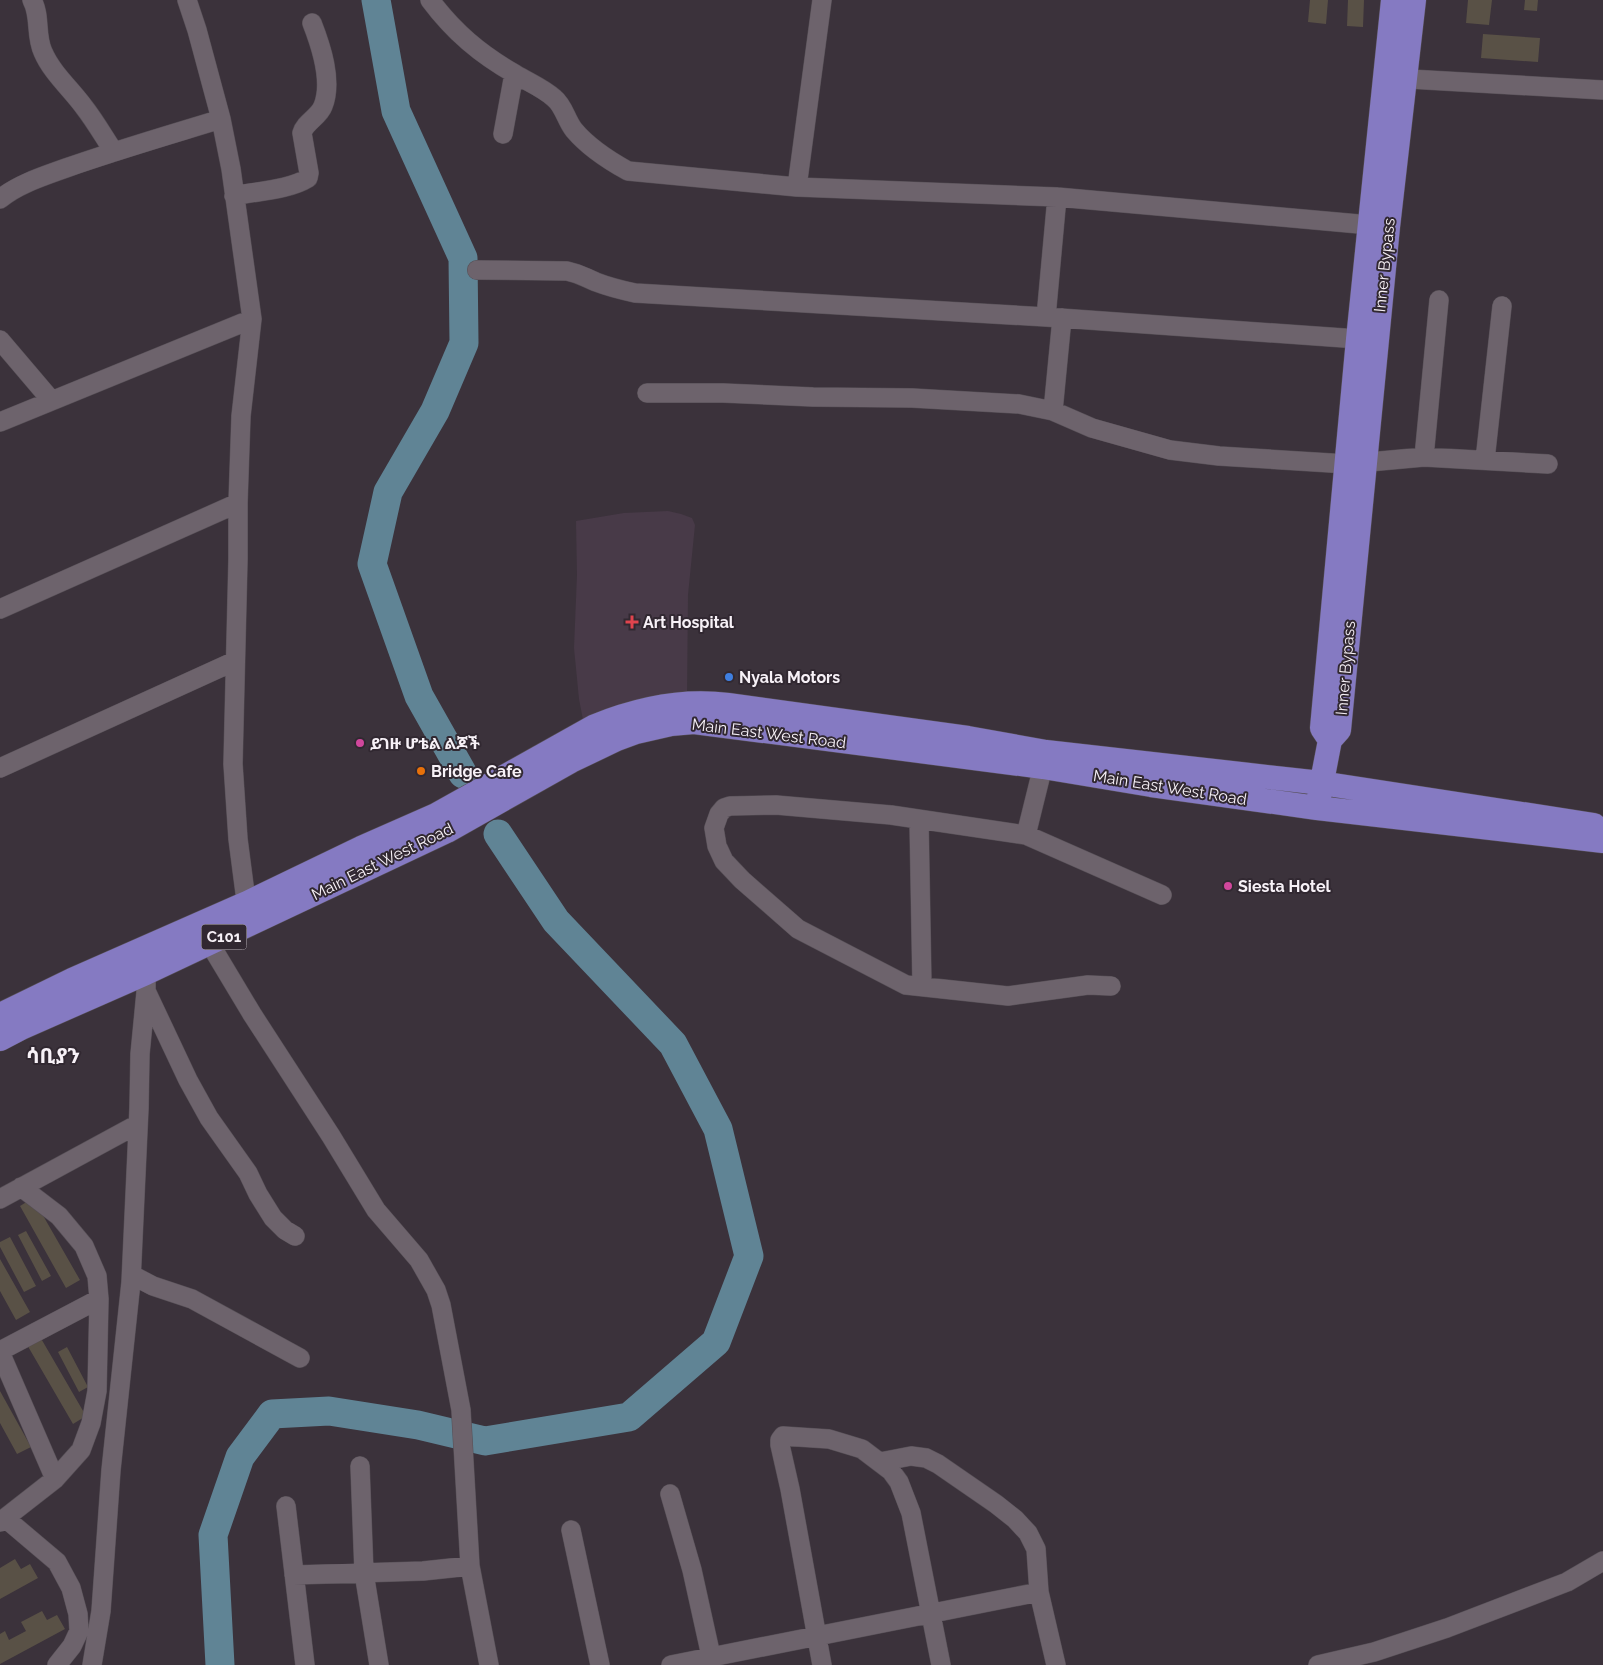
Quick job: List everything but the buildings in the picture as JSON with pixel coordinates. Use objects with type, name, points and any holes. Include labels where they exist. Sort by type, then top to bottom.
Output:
[{"type":"main road","name":"Inner Bypass","points":[[1356,464],[1388,227],[1395,78],[1392,0]]},
{"type":"main road","name":"Inner Bypass","points":[[1317,808],[1330,740],[1339,730],[1356,464],[1358,339],[1370,226],[1395,78],[1414,0]]},
{"type":"main road","name":"Main East West Road","points":[[0,1015],[72,980],[248,914],[441,823],[567,753],[595,726],[621,716],[666,706],[708,702],[727,715],[1153,775],[1317,808],[1603,841]]},
{"type":"main road","name":"Main East West Road","points":[[1153,775],[1321,783],[1603,826]]},
{"type":"main road","name":"Main East West Road","points":[[0,1039],[71,1005],[146,982],[210,944],[248,914]]},
{"type":"street","points":[[32,0],[36,10],[38,35],[43,52],[68,89],[85,108],[114,152]]},
{"type":"street","points":[[187,0],[221,118],[231,169],[252,319],[241,416],[233,764],[238,838],[248,914]]},
{"type":"street","points":[[430,0],[444,20],[464,40],[484,55],[555,98],[573,129],[610,161],[628,171],[797,187],[1057,197],[1370,226]]},
{"type":"street","points":[[797,187],[822,0]]},
{"type":"street","points":[[234,196],[286,186],[308,178],[309,173],[302,133],[303,129],[323,106],[326,82],[322,51],[312,23]]},
{"type":"street","points":[[503,134],[514,74]]},
{"type":"street","points":[[1395,78],[1603,90]]},
{"type":"street","points":[[4,189],[221,118]]},
{"type":"street","points":[[1053,411],[1057,197]]},
{"type":"street","points":[[477,270],[567,271],[581,274],[614,289],[635,292],[1358,339]]},
{"type":"street","points":[[1424,457],[1439,300]]},
{"type":"street","points":[[1485,460],[1502,306]]},
{"type":"street","points":[[0,422],[252,319]]},
{"type":"street","points":[[0,340],[51,400]]},
{"type":"street","points":[[647,393],[723,392],[813,397],[912,398],[1019,404],[1053,411],[1092,428],[1170,450],[1219,456],[1356,464],[1424,457],[1548,464]]},
{"type":"street","points":[[0,609],[238,503]]},
{"type":"street","points":[[0,768],[235,661]]},
{"type":"street","points":[[1026,836],[1045,760]]},
{"type":"street","points":[[1111,986],[1088,985],[1008,996],[906,985],[798,929],[742,880],[724,861],[717,846],[714,828],[719,814],[724,808],[730,806],[776,805],[891,815],[1026,836],[1162,895]]},
{"type":"street","points":[[919,819],[922,987]]},
{"type":"street","points":[[210,944],[252,1014],[331,1136],[357,1181],[376,1210],[419,1260],[436,1290],[441,1305],[461,1410],[470,1566],[489,1665]]},
{"type":"street","points":[[92,1665],[102,1611],[111,1470],[132,1276],[140,1108],[140,1054],[146,982]]},
{"type":"street","points":[[146,982],[188,1080],[209,1118],[248,1173],[273,1218],[285,1230],[295,1236]]},
{"type":"street","points":[[0,1199],[138,1124]]},
{"type":"street","points":[[21,1187],[59,1216],[84,1246],[97,1276],[99,1299],[97,1391],[91,1423],[81,1450],[55,1479],[2,1520],[57,1562],[71,1588],[78,1614],[79,1631],[72,1646],[58,1665]]},
{"type":"street","points":[[132,1276],[153,1286],[192,1299],[300,1358]]},
{"type":"street","points":[[55,1479],[0,1351],[99,1299]]},
{"type":"street","points":[[822,1665],[790,1489],[780,1445],[780,1440],[783,1436],[829,1439],[862,1449],[891,1471],[899,1482],[911,1513],[941,1665]]},
{"type":"street","points":[[880,1462],[911,1456],[926,1458],[938,1464],[1014,1519],[1028,1532],[1036,1549],[1039,1592],[1056,1665]]},
{"type":"street","points":[[360,1466],[364,1573],[378,1665]]},
{"type":"street","points":[[670,1494],[692,1570],[712,1661]]},
{"type":"street","points":[[286,1506],[305,1665]]},
{"type":"street","points":[[571,1530],[600,1665]]},
{"type":"street","points":[[1318,1665],[1374,1652],[1448,1628],[1566,1582],[1603,1561]]},
{"type":"street","points":[[294,1575],[423,1571],[470,1566]]},
{"type":"street","points":[[671,1665],[712,1661],[816,1635],[1039,1592]]},
{"type":"shaded area","name":"Art Hospital","points":[[668,511],[692,518],[695,525],[688,595],[687,697],[584,725],[579,699],[574,648],[577,575],[576,521],[624,513]]},
{"type":"waterway","points":[[376,0],[396,111],[463,258],[464,343],[435,411],[388,492],[372,564],[419,696],[463,774]]},
{"type":"waterway","points":[[220,1665],[213,1535],[240,1457],[272,1414],[329,1411],[418,1425],[485,1441],[629,1417],[716,1342],[749,1256],[718,1129],[673,1044],[556,921],[498,834]]},
{"type":"place","name":"Art Hospital","points":[[632,622]]},
{"type":"place","name":"Nyala Motors","points":[[729,677]]},
{"type":"place","name":"ይገዙ ሆቴል ልጆች","points":[[360,743]]},
{"type":"place","name":"Bridge Cafe","points":[[421,771]]},
{"type":"place","name":"Siesta Hotel","points":[[1228,886]]},
{"type":"district","name":"ሳቢያን","points":[[53,1056]]}]
